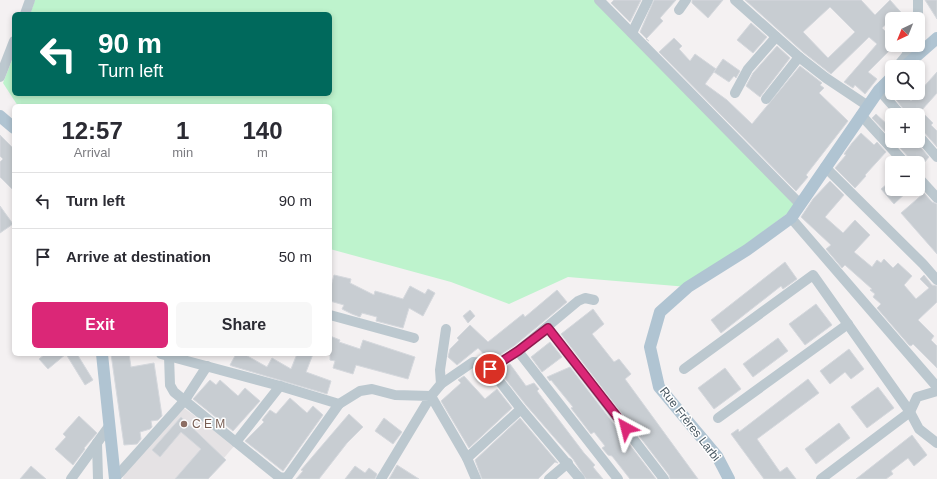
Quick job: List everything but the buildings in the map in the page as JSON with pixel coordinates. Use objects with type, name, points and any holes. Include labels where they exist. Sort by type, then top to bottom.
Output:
[{"type":"main road","points":[[912,60],[937,38]]},
{"type":"main road","points":[[791,218],[864,111],[879,90],[885,84]]},
{"type":"main road","points":[[0,116],[12,126]]},
{"type":"main road","name":"Rue Frères Larbi","points":[[729,479],[717,456],[659,387],[650,347],[660,312],[688,287],[747,250],[791,218]]},
{"type":"main road","points":[[102,356],[115,479]]},
{"type":"street","points":[[26,12],[30,0]]},
{"type":"street","points":[[632,33],[648,0]]},
{"type":"street","points":[[679,10],[686,0]]},
{"type":"street","points":[[735,0],[864,111],[899,156]]},
{"type":"street","points":[[918,0],[918,12]]},
{"type":"street","points":[[603,1],[632,33],[800,204]]},
{"type":"street","points":[[735,93],[748,69],[776,36]]},
{"type":"street","points":[[0,77],[12,46]]},
{"type":"street","points":[[766,99],[800,57]]},
{"type":"street","points":[[885,82],[879,90],[895,108]]},
{"type":"street","points":[[925,143],[937,157]]},
{"type":"street","points":[[825,167],[923,264],[937,280]]},
{"type":"street","points":[[925,185],[937,198]]},
{"type":"street","points":[[791,218],[937,387]]},
{"type":"street","points":[[684,369],[813,275],[910,412],[919,429],[937,443]]},
{"type":"street","points":[[490,369],[518,351],[548,328],[578,301],[585,298],[594,300]]},
{"type":"street","points":[[332,316],[414,338]]},
{"type":"street","points":[[718,418],[848,324]]},
{"type":"street","points":[[548,328],[664,479]]},
{"type":"street","points":[[441,384],[440,370],[446,329]]},
{"type":"street","points":[[518,351],[618,479]]},
{"type":"street","points":[[165,356],[170,385],[174,392],[279,477],[284,478],[288,476],[339,404],[360,391],[372,389],[395,395],[431,396]]},
{"type":"street","points":[[169,356],[280,386],[339,404]]},
{"type":"street","points":[[381,479],[431,396],[441,384],[473,362],[481,363],[490,369],[521,409],[580,479]]},
{"type":"street","points":[[115,479],[185,400],[207,366]]},
{"type":"street","points":[[236,442],[280,386]]},
{"type":"street","points":[[821,479],[833,475],[910,412],[917,397],[937,391]]},
{"type":"street","points":[[431,396],[467,458],[476,479]]},
{"type":"street","points":[[467,458],[521,409]]},
{"type":"street","points":[[71,479],[110,426]]},
{"type":"street","points":[[97,443],[98,479]]},
{"type":"street","points":[[549,479],[568,463]]},
{"type":"shaded area","name":"C E M","points":[[177,403],[235,445],[206,479],[123,479],[124,472]]},
{"type":"green space","points":[[35,0],[599,0],[800,204],[688,287],[568,277],[509,304],[451,282],[332,250],[332,104],[17,104],[3,83],[12,60],[12,96],[332,96],[332,12],[31,12]]},
{"type":"place","name":"C E M","points":[[184,424]]},
{"type":"route","points":[[490,369],[518,351],[548,328],[626,428]]}]
